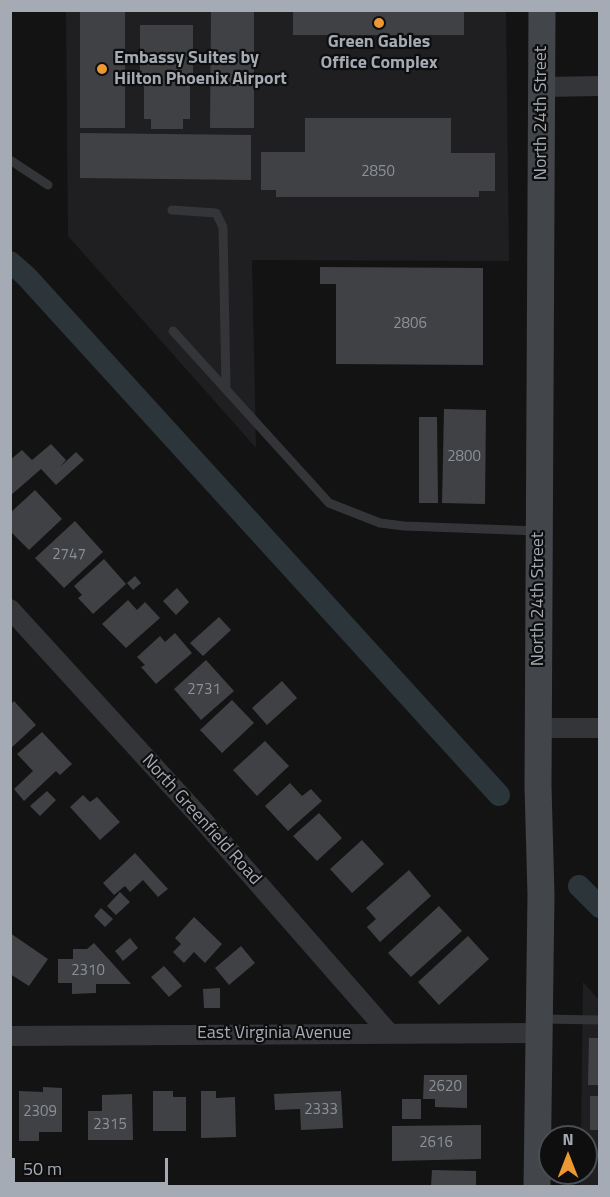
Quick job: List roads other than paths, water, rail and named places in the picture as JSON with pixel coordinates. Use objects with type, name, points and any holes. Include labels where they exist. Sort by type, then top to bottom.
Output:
[{"type":"main road","name":"North 24th Street","points":[[537,1186],[542,10]]},
{"type":"street","points":[[543,87],[600,86]]},
{"type":"street","name":"North Greenfield Road","points":[[10,609],[200,817],[389,1033]]},
{"type":"street","points":[[539,728],[600,728]]},
{"type":"street","name":"East Virginia Avenue","points":[[10,1036],[389,1033],[538,1025]]},
{"type":"lane","points":[[10,160],[48,185]]},
{"type":"lane","points":[[172,210],[216,213],[223,227],[226,389]]},
{"type":"lane","points":[[174,332],[329,503],[380,523],[540,531]]},
{"type":"lane","points":[[538,1025],[600,1020]]},
{"type":"waterway","points":[[10,262],[26,276],[499,795]]},
{"type":"waterway","points":[[579,886],[600,907]]},
{"type":"place","name":"Green Gables Office Complex","points":[[379,23]]},
{"type":"place","name":"Embassy Suites by Hilton Phoenix Airport","points":[[102,69]]}]
